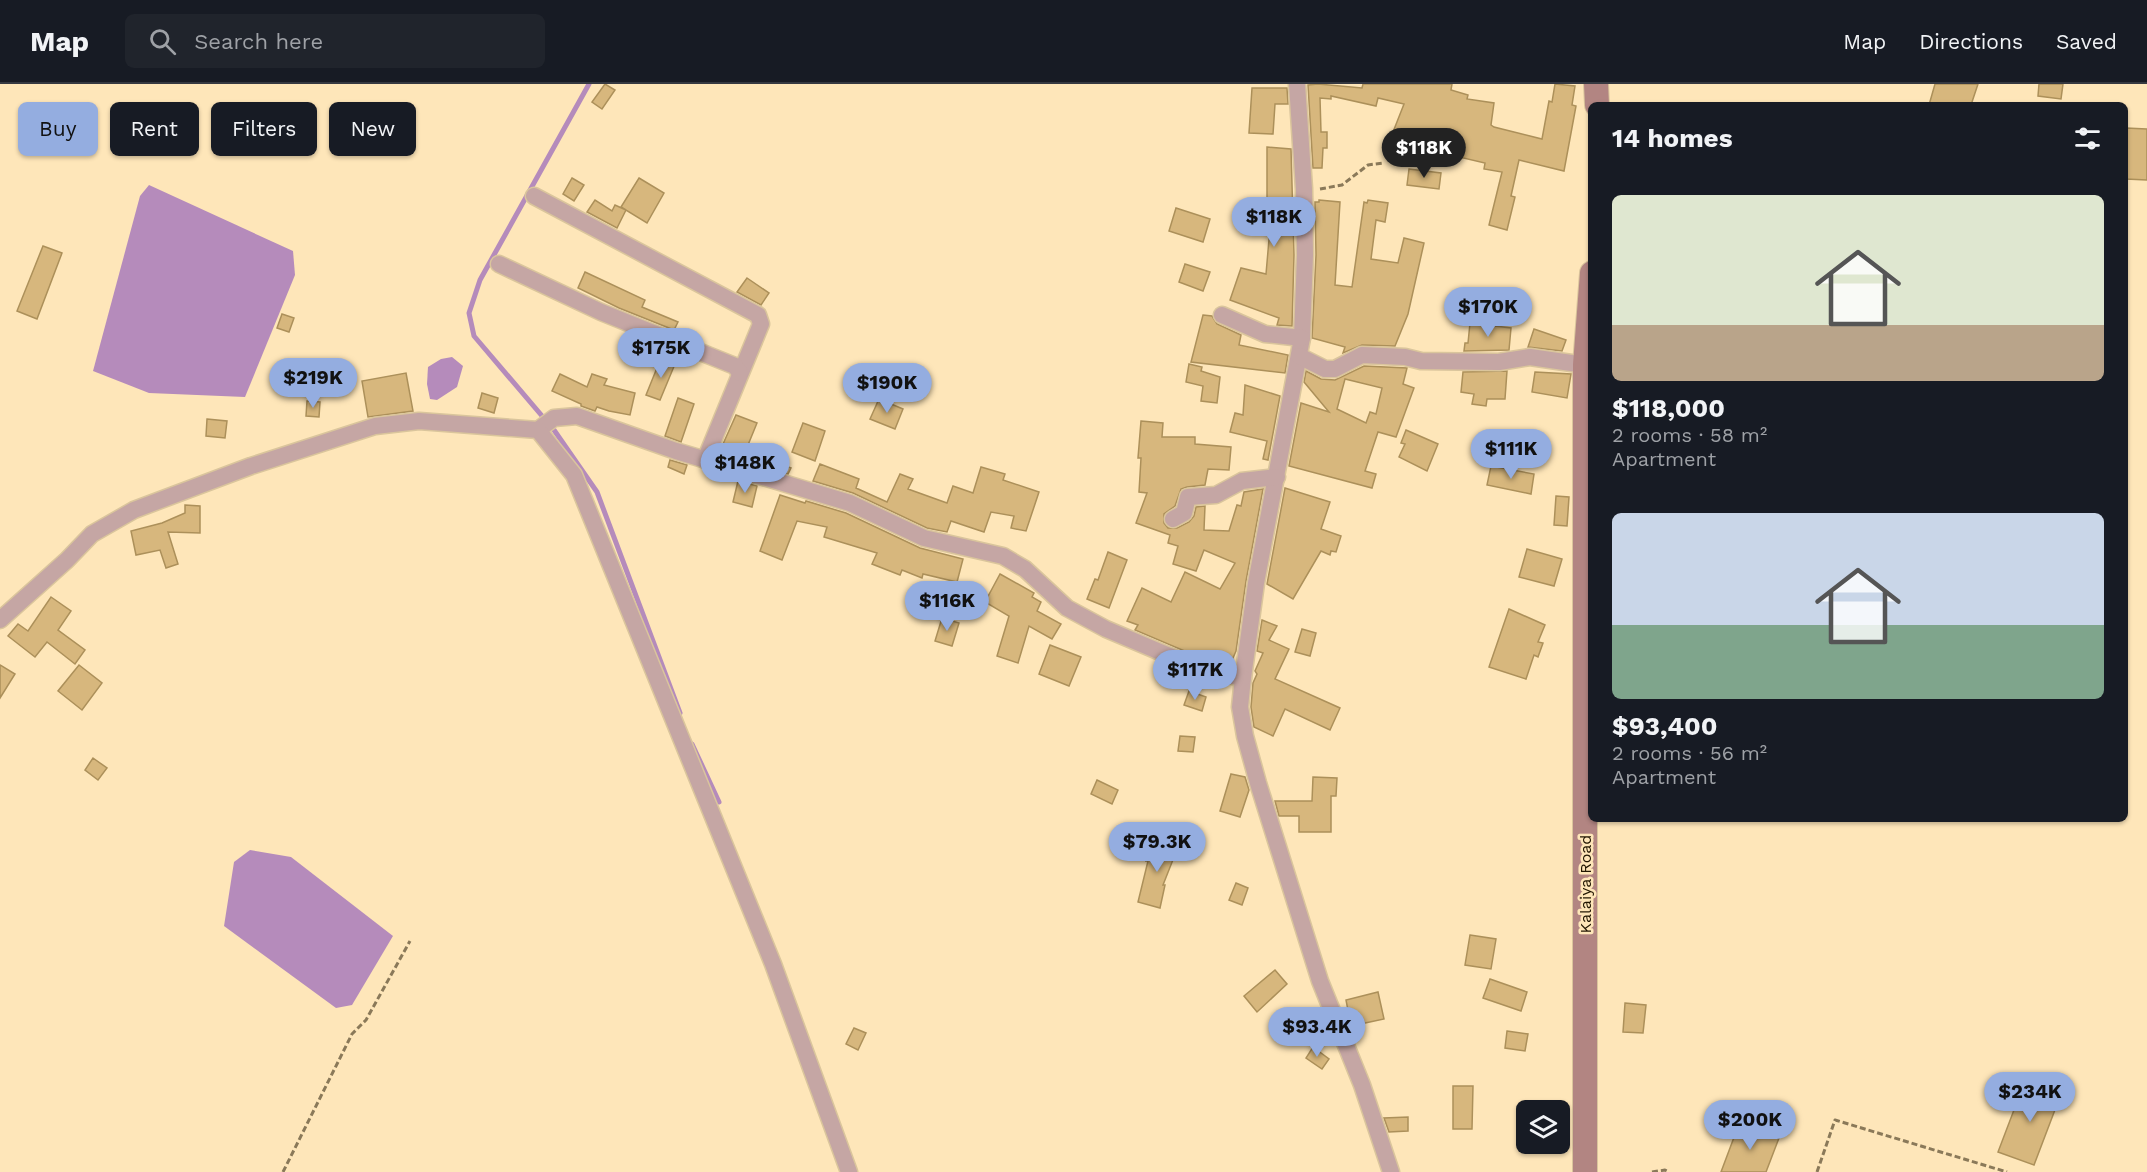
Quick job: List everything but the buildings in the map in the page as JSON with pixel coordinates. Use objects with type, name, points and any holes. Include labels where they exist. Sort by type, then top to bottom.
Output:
[{"type":"main road","points":[[1596,84],[1597,102]]},
{"type":"main road","name":"Kalaiya Road","points":[[1585,1172],[1585,365],[1588,326]]},
{"type":"street","points":[[1297,84],[1304,189],[1305,255],[1302,338],[1257,583],[1242,678],[1240,707],[1258,783],[1320,981],[1362,1085],[1391,1172]]},
{"type":"street","points":[[534,196],[758,315],[761,324],[705,460]]},
{"type":"street","points":[[499,264],[601,312],[735,366],[740,373]]},
{"type":"street","points":[[1222,315],[1265,334],[1302,338]]},
{"type":"street","points":[[1299,356],[1325,369],[1335,369],[1362,355],[1405,357],[1421,361],[1499,363],[1530,357],[1585,365]]},
{"type":"street","points":[[0,620],[67,560],[92,534],[134,510],[251,466],[375,426],[419,421],[545,424],[577,416],[705,460],[850,503],[924,538],[1003,556],[1025,569],[1067,608],[1106,629],[1205,671],[1242,678]]},
{"type":"street","points":[[545,424],[574,475],[773,964],[849,1172]]},
{"type":"street","points":[[1173,519],[1184,513],[1188,497],[1216,495],[1242,481],[1277,477]]},
{"type":"path","points":[[1304,189],[1322,189],[1342,185],[1368,165],[1383,163]]},
{"type":"path","points":[[283,1172],[352,1034],[366,1020],[410,941]]},
{"type":"path","points":[[1817,1172],[1835,1120],[2007,1172]]},
{"type":"path","points":[[1652,1172],[1670,1172]]},
{"type":"shaded area","points":[[149,185],[293,251],[295,275],[245,397],[149,393],[93,371],[140,196]]},
{"type":"shaded area","points":[[452,357],[463,366],[457,387],[437,400],[430,399],[427,384],[428,367],[441,359]]},
{"type":"shaded area","points":[[250,850],[291,857],[393,936],[352,1005],[336,1008],[224,926],[234,862]]},
{"type":"waterway","points":[[589,84],[480,280],[469,313],[474,336],[554,430],[597,492],[680,713]]},
{"type":"waterway","points":[[692,744],[719,802]]}]
